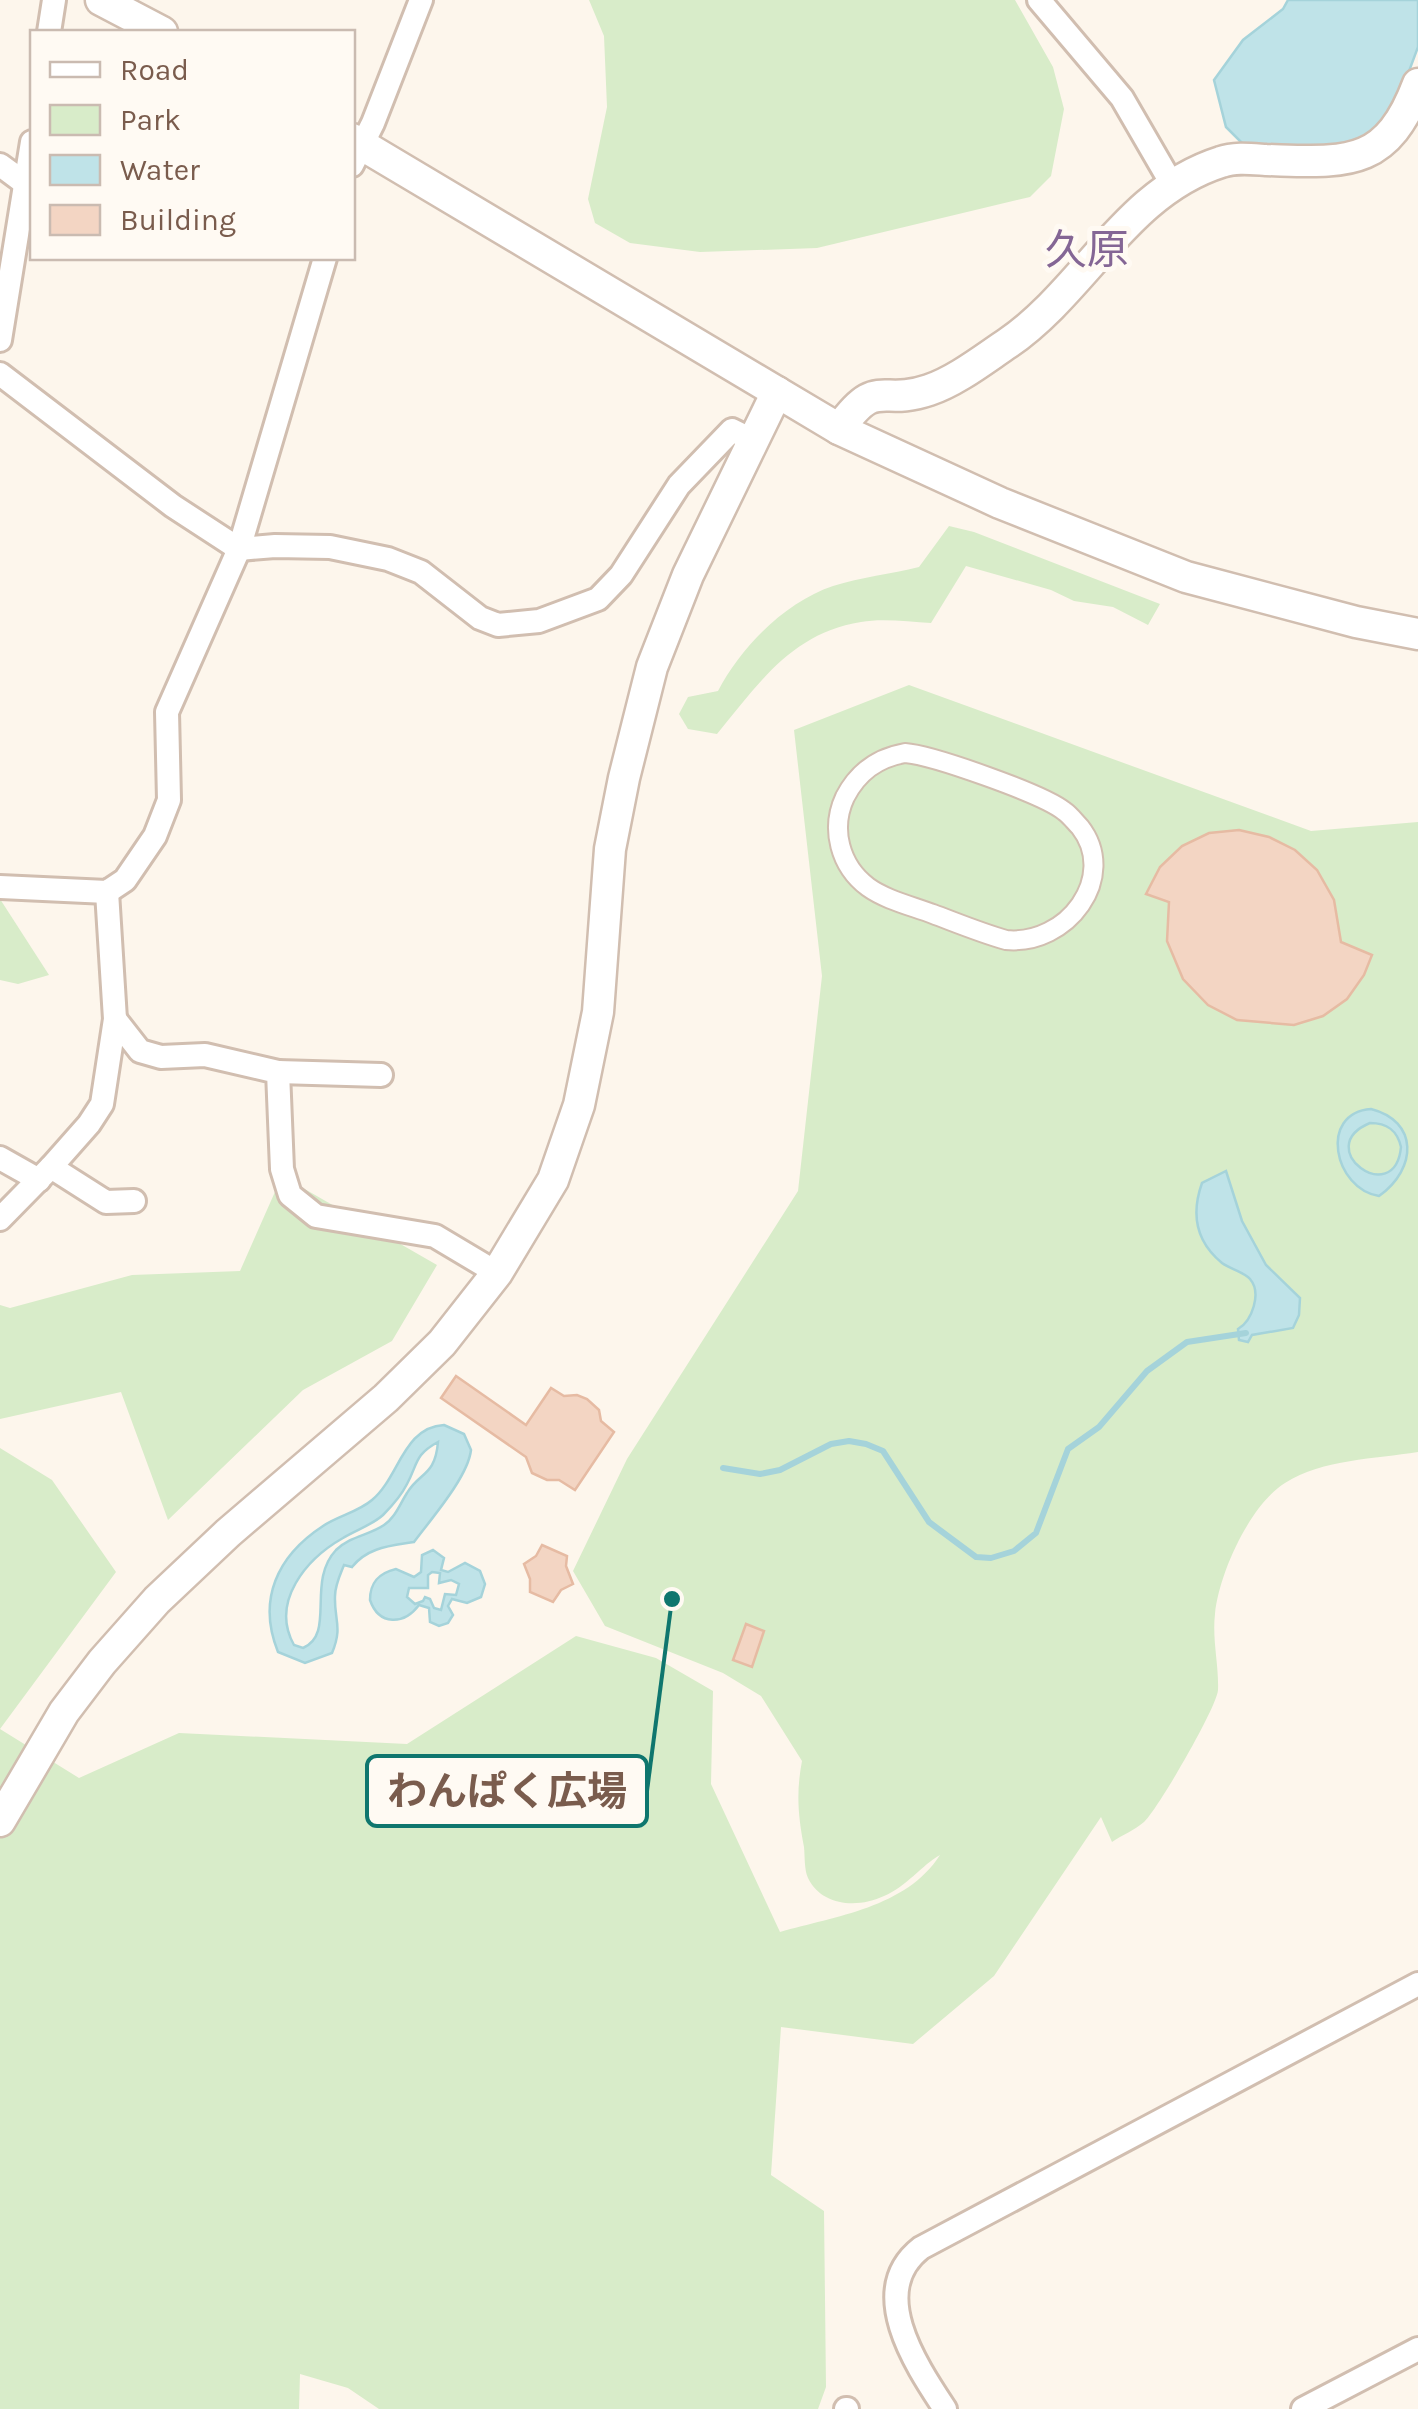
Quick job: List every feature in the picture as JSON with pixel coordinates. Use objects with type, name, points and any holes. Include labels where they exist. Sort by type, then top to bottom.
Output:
[{"type":"street","points":[[49,30],[54,0]]},
{"type":"street","points":[[101,0],[158,30]]},
{"type":"street","points":[[421,0],[356,150],[838,429],[1000,503],[1186,577],[1356,622],[1418,634]]},
{"type":"street","points":[[1039,0],[1122,98],[1173,186]]},
{"type":"street","points":[[838,429],[863,399],[874,395],[909,396],[933,389],[1010,341],[1045,312],[1120,230],[1173,186],[1216,163],[1232,159],[1336,162],[1357,157],[1378,146],[1400,126],[1418,84]]},
{"type":"street","points":[[0,340],[30,156]]},
{"type":"street","points":[[0,166],[26,184]]},
{"type":"street","points":[[0,887],[106,892],[125,880],[156,836],[168,800],[167,712],[238,548],[323,260]]},
{"type":"street","points":[[0,374],[172,506],[238,548],[330,547],[388,560],[421,572],[480,618],[498,625],[539,621],[598,598],[622,574],[679,485],[732,430],[752,440]]},
{"type":"street","points":[[0,1820],[64,1712],[102,1662],[156,1600],[228,1532],[386,1398],[442,1343],[498,1274],[553,1180],[580,1105],[598,1012],[610,849],[652,668],[688,574],[777,392]]},
{"type":"street","points":[[905,753],[936,759],[1046,801],[1066,812],[1083,830],[1092,856],[1090,883],[1082,903],[1056,930],[1034,940],[989,936],[880,894],[852,869],[841,852],[838,820],[843,802],[860,774],[890,756],[905,753]]},
{"type":"street","points":[[0,1218],[45,1174],[102,1104],[116,1019],[106,892]]},
{"type":"street","points":[[116,1019],[140,1051],[161,1056],[205,1055],[278,1072],[381,1075]]},
{"type":"street","points":[[278,1072],[282,1169],[290,1195],[316,1216],[436,1236],[498,1274]]},
{"type":"street","points":[[0,1158],[106,1202],[134,1200]]},
{"type":"street","points":[[945,2409],[906,2344],[897,2313],[896,2289],[906,2259],[1418,1984]]},
{"type":"street","points":[[1302,2409],[1418,2348]]},
{"type":"green space","points":[[589,0],[1015,0],[1053,67],[1064,109],[1051,176],[1030,197],[817,248],[700,252],[630,243],[595,223],[588,199],[607,107],[604,36]]},
{"type":"green space","points":[[949,526],[974,532],[1160,604],[1148,625],[1113,607],[1074,601],[1051,590],[966,566],[931,623],[869,621],[815,637],[779,663],[717,734],[688,729],[679,714],[688,697],[718,691],[739,658],[782,615],[833,586],[919,567]]},
{"type":"green space","points":[[909,685],[1311,831],[1418,822],[1418,1452],[1316,1469],[1285,1483],[1260,1507],[1238,1541],[1223,1579],[1214,1624],[1218,1690],[1186,1758],[1140,1825],[1112,1842],[1101,1817],[994,1976],[913,2044],[781,2027],[771,2175],[824,2211],[826,2387],[818,2409],[379,2409],[348,2388],[300,2374],[299,2409],[0,2409],[0,1729],[79,1778],[179,1733],[407,1744],[576,1636],[656,1658],[713,1691],[711,1784],[780,1932],[846,1915],[908,1887],[940,1855],[900,1887],[874,1900],[832,1900],[814,1888],[806,1871],[799,1814],[802,1761],[761,1696],[723,1673],[605,1626],[573,1571],[627,1459],[798,1191],[822,976],[794,730]]},
{"type":"green space","points":[[0,899],[49,975],[18,984],[0,980]]},
{"type":"green space","points":[[282,1176],[437,1265],[392,1341],[303,1390],[168,1520],[121,1392],[0,1419],[0,1305],[10,1308],[132,1275],[240,1271]]},
{"type":"green space","points":[[0,1448],[52,1480],[116,1572],[0,1729]]},
{"type":"water","points":[[1288,0],[1418,0],[1418,47],[1395,109],[1379,130],[1335,150],[1244,145],[1226,127],[1214,80],[1243,40],[1283,9]]},
{"type":"water","points":[[1371,1109],[1386,1115],[1404,1134],[1406,1159],[1401,1172],[1379,1196],[1351,1180],[1338,1151],[1338,1136],[1354,1114]],"holes":[[[1376,1123],[1394,1132],[1401,1147],[1395,1165],[1385,1173],[1373,1174],[1352,1158],[1349,1146],[1354,1134]]]},
{"type":"water","points":[[1226,1171],[1242,1221],[1266,1265],[1300,1298],[1293,1328],[1252,1335],[1248,1342],[1239,1340],[1238,1329],[1254,1306],[1254,1285],[1213,1255],[1201,1236],[1196,1216],[1202,1183]]},
{"type":"water","points":[[444,1425],[464,1434],[471,1450],[448,1498],[414,1542],[380,1548],[352,1567],[344,1565],[335,1592],[338,1630],[332,1653],[305,1663],[278,1652],[272,1633],[271,1597],[283,1565],[323,1526],[372,1500],[410,1444],[430,1428]],"holes":[[[438,1442],[430,1468],[412,1486],[388,1522],[336,1550],[323,1577],[318,1631],[303,1648],[294,1645],[286,1613],[289,1598],[305,1570],[329,1547],[383,1515],[405,1488],[421,1456]]]},
{"type":"water","points":[[433,1550],[444,1558],[441,1570],[448,1572],[465,1563],[480,1571],[485,1584],[481,1597],[467,1603],[452,1599],[448,1606],[453,1615],[448,1623],[439,1626],[430,1622],[429,1608],[419,1605],[399,1619],[379,1615],[370,1600],[377,1579],[396,1569],[414,1577],[421,1572],[422,1555]],"holes":[[[440,1573],[439,1583],[451,1580],[459,1584],[456,1595],[445,1594],[441,1610],[425,1597],[415,1604],[407,1597],[409,1588],[428,1588],[428,1575]]]},
{"type":"building","points":[[1239,830],[1269,837],[1295,850],[1317,870],[1334,900],[1341,942],[1372,955],[1347,999],[1323,1016],[1294,1025],[1237,1020],[1208,1005],[1183,979],[1167,941],[1169,902],[1146,894],[1160,867],[1182,846],[1209,833]]},
{"type":"building","points":[[456,1376],[526,1425],[551,1388],[564,1396],[587,1399],[599,1410],[601,1421],[614,1432],[575,1490],[559,1480],[547,1480],[532,1473],[526,1457],[441,1398]]},
{"type":"building","points":[[542,1545],[567,1556],[566,1566],[573,1584],[561,1590],[553,1602],[530,1592],[524,1564],[536,1556]]},
{"type":"building","points":[[746,1624],[764,1631],[752,1667],[733,1660]]},
{"type":"waterway","points":[[723,1468],[760,1474],[780,1470],[831,1444],[866,1444],[883,1451],[929,1522],[976,1557],[991,1558],[1014,1551],[1036,1533],[1068,1449],[1099,1427],[1147,1371],[1187,1342],[1246,1333]]},
{"type":"place","name":"わんぱく広場","points":[[672,1599]]},
{"type":"district","name":"久原","points":[[1087,250]]}]
